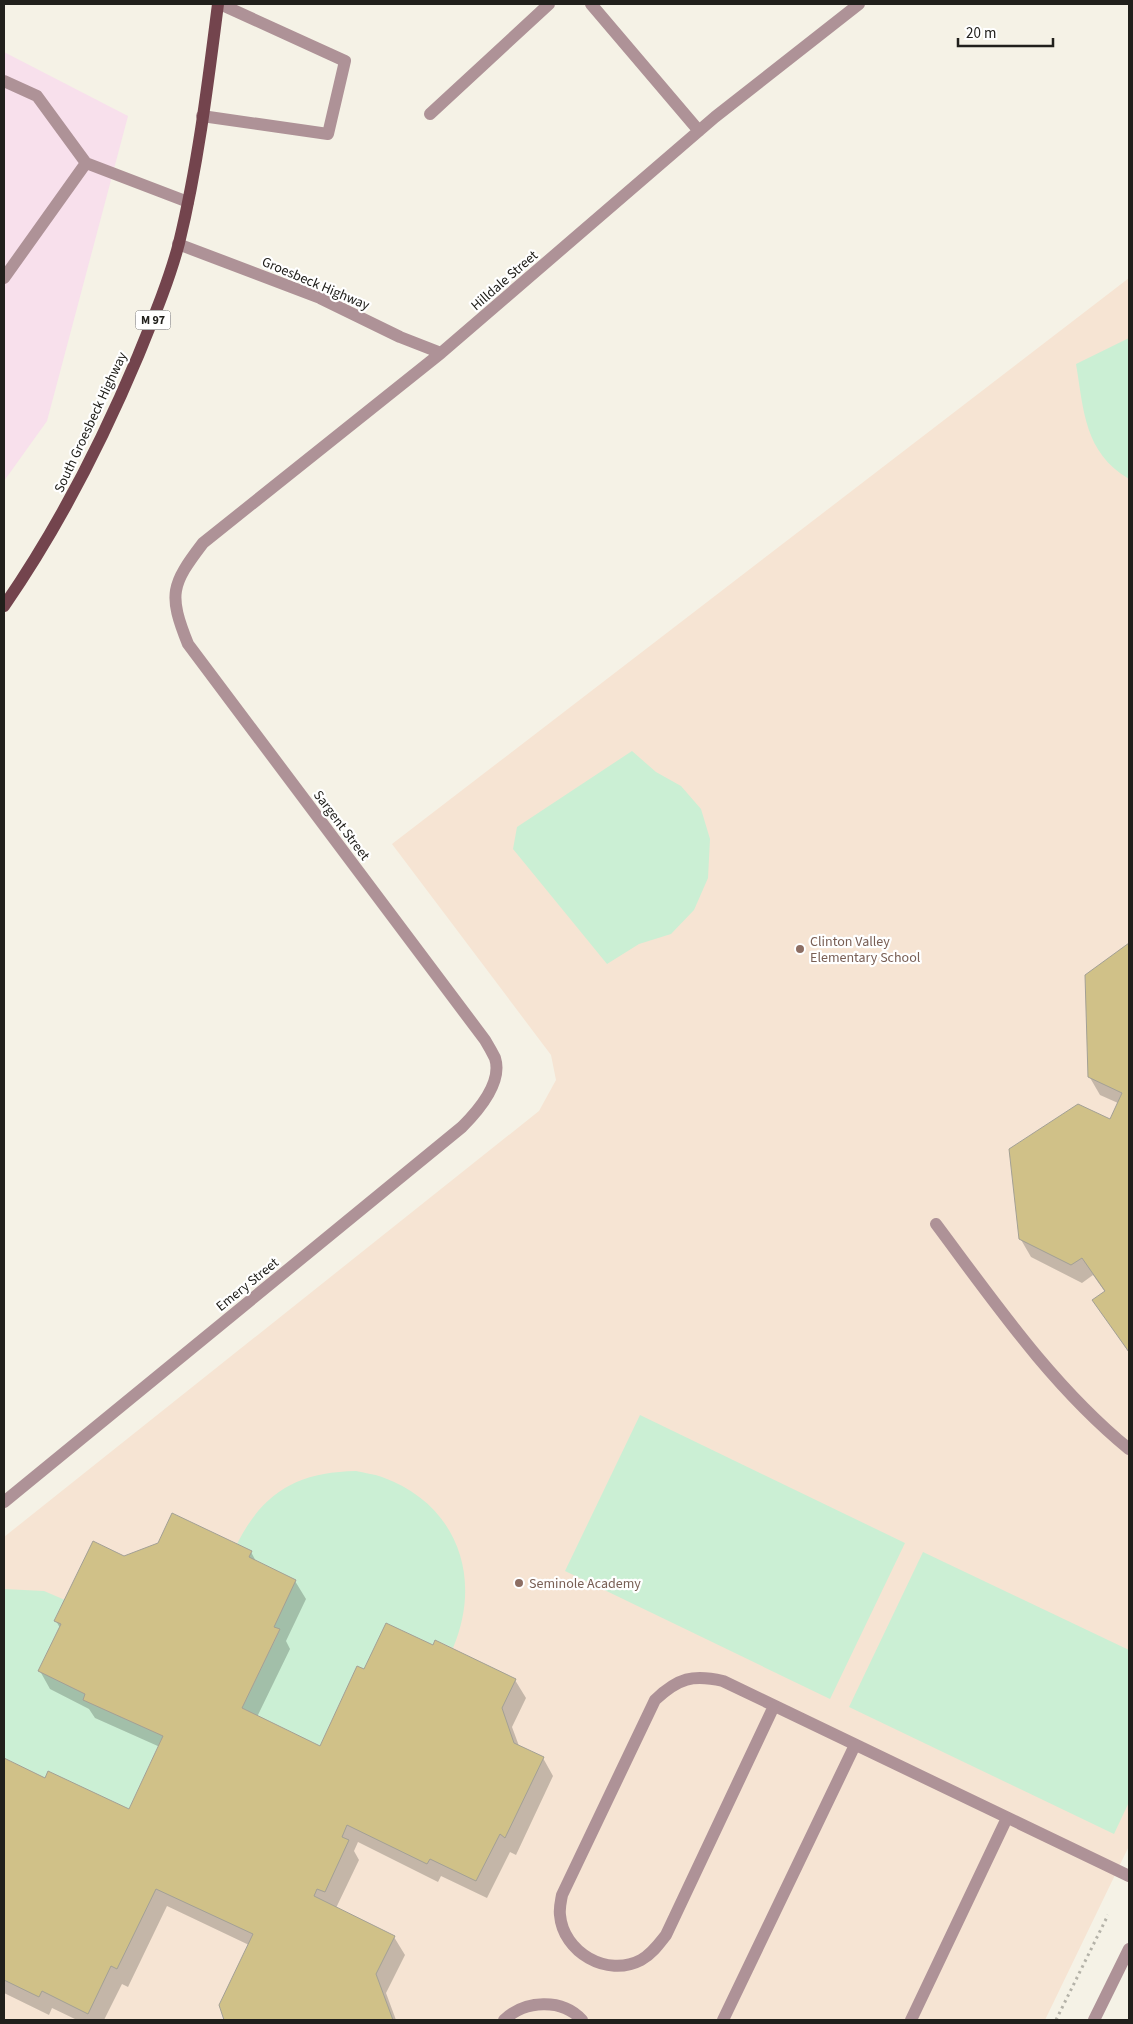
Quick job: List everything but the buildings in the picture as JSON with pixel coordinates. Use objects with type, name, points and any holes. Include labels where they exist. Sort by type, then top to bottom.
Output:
[{"type":"main road","name":"South Groesbeck Highway","points":[[4,606],[33,564],[65,509],[116,408],[155,314],[178,244],[188,202],[219,4]]},
{"type":"street","points":[[202,116],[328,134],[345,61],[219,4]]},
{"type":"street","points":[[430,114],[548,4]]},
{"type":"street","points":[[591,4],[699,131]]},
{"type":"street","name":"Hilldale Street","points":[[176,584],[183,570],[203,543],[442,353],[699,131],[859,4]]},
{"type":"street","points":[[4,80],[37,96],[86,163],[188,202]]},
{"type":"street","points":[[4,278],[86,163]]},
{"type":"street","name":"Groesbeck Highway","points":[[178,244],[320,298],[400,337],[442,353]]},
{"type":"street","name":"Sargent Street","points":[[176,584],[175,602],[177,617],[188,644],[485,1040],[495,1058],[496,1078]]},
{"type":"street","name":"Emery Street","points":[[4,1502],[462,1127],[478,1110],[496,1078]]},
{"type":"street","points":[[936,1224],[1034,1355],[1106,1430],[1129,1449]]},
{"type":"street","points":[[774,1706],[666,1935],[655,1949],[641,1960],[624,1965],[607,1965],[590,1960],[575,1948],[564,1932],[559,1914],[562,1895],[655,1700],[669,1687],[686,1679],[705,1677],[723,1682],[774,1706],[1129,1876]]},
{"type":"street","points":[[723,2020],[855,1745]]},
{"type":"street","points":[[911,2020],[1007,1818]]},
{"type":"street","points":[[1094,2020],[1129,1949]]},
{"type":"street","points":[[504,2020],[511,2014],[528,2006],[547,2004],[565,2009],[582,2020]]},
{"type":"path","points":[[1056,2020],[1108,1915]]},
{"type":"shaded area","points":[[4,52],[128,116],[47,421],[4,481]]},
{"type":"shaded area","points":[[1129,278],[1129,1846],[1045,2020],[4,2020],[4,1537],[539,1111],[556,1080],[551,1055],[392,844]]},
{"type":"green space","points":[[1129,338],[1129,479],[1114,468],[1095,443],[1084,414],[1076,364]]},
{"type":"green space","points":[[632,751],[656,772],[681,786],[701,809],[710,839],[708,878],[694,910],[671,934],[639,944],[607,964],[513,849],[517,827]]},
{"type":"green space","points":[[640,1415],[905,1543],[830,1699],[565,1571]]},
{"type":"green space","points":[[356,1471],[382,1477],[408,1489],[429,1505],[445,1524],[457,1546],[463,1570],[465,1595],[462,1621],[453,1648],[435,1640],[433,1645],[364,1669],[357,1666],[320,1746],[242,1708],[280,1630],[274,1627],[249,1557],[252,1551],[237,1544],[258,1511],[284,1488],[317,1476],[335,1472]]},
{"type":"green space","points":[[923,1552],[1129,1650],[1129,1802],[1114,1834],[849,1707]]},
{"type":"green space","points":[[4,1589],[44,1591],[65,1600],[55,1621],[61,1624],[38,1671],[85,1694],[83,1700],[163,1736],[129,1809],[45,1778],[4,1758]]},
{"type":"place","name":"Clinton Valley Elementary School","points":[[800,949]]},
{"type":"place","name":"Seminole Academy","points":[[519,1583]]}]
